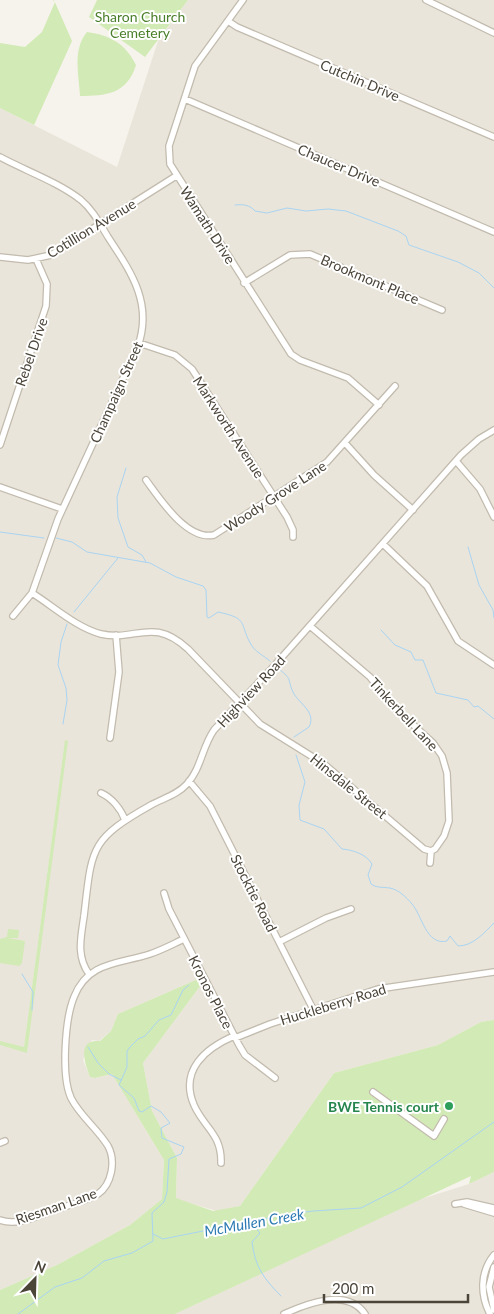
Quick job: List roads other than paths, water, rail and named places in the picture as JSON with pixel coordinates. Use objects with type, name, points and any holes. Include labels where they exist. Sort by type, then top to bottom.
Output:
[{"type":"street","name":"Wamath Drive","points":[[243,0],[195,66],[168,153],[170,164],[286,348],[294,356],[348,378],[379,405]]},
{"type":"street","points":[[426,0],[494,33]]},
{"type":"street","name":"Cutchin Drive","points":[[228,20],[237,27],[494,137]]},
{"type":"street","name":"Chaucer Drive","points":[[185,99],[494,232]]},
{"type":"street","name":"Champaign Street","points":[[0,157],[80,199],[100,225],[132,274],[141,294],[144,318],[139,343],[62,509],[50,538],[32,593],[13,616]]},
{"type":"street","name":"Cotillion Avenue","points":[[0,257],[17,260],[36,259],[60,250],[176,176]]},
{"type":"street","name":"Brookmont Place","points":[[244,283],[283,258],[296,254],[310,254],[442,310]]},
{"type":"street","name":"Rebel Drive","points":[[0,446],[46,306],[46,284],[36,259]]},
{"type":"street","name":"Markworth Avenue","points":[[139,343],[175,356],[192,369],[275,498],[291,525],[293,537]]},
{"type":"street","name":"Woody Grove Lane","points":[[146,480],[175,517],[198,534],[204,536],[217,534],[318,470],[345,444],[395,386]]},
{"type":"street","name":"Highview Road","points":[[89,974],[81,960],[80,946],[90,865],[100,843],[125,820],[171,796],[189,782],[196,771],[208,738],[456,461],[478,439],[494,430]]},
{"type":"street","points":[[345,444],[374,475],[413,510]]},
{"type":"street","points":[[456,461],[480,489],[494,517]]},
{"type":"street","points":[[0,487],[62,509]]},
{"type":"street","points":[[383,544],[427,586],[458,641],[494,665]]},
{"type":"street","name":"Hinsdale Street","points":[[32,593],[88,629],[100,634],[116,635],[152,631],[175,638],[188,648],[239,704],[271,732],[324,764],[424,849],[431,851]]},
{"type":"street","name":"Tinkerbell Lane","points":[[310,626],[370,677],[397,710],[433,743],[442,756],[447,773],[449,821],[444,836],[435,849],[431,851]]},
{"type":"street","points":[[110,738],[119,672],[116,635]]},
{"type":"street","name":"Stocktie Road","points":[[189,782],[210,806],[313,1009]]},
{"type":"street","points":[[100,794],[109,798],[125,820]]},
{"type":"street","points":[[430,863],[431,851]]},
{"type":"street","name":"Kronos Place","points":[[164,893],[169,909],[245,1055],[275,1078]]},
{"type":"street","points":[[279,942],[326,918],[351,909]]},
{"type":"street","points":[[89,974],[108,964],[148,955],[184,939]]},
{"type":"street","name":"Huckleberry Road","points":[[221,1164],[221,1150],[213,1132],[194,1104],[191,1082],[196,1064],[215,1044],[313,1009],[378,989],[494,972]]},
{"type":"street","name":"Riesman Lane","points":[[0,1220],[21,1221],[71,1204],[96,1195],[108,1182],[112,1168],[108,1146],[78,1111],[71,1098],[64,1069],[66,1042],[74,996],[89,974]]},
{"type":"street","points":[[373,1092],[434,1136],[444,1119]]},
{"type":"street","points":[[464,1204],[467,1202],[479,1203],[494,1208]]},
{"type":"street","points":[[455,1204],[464,1204],[494,1213]]},
{"type":"street","points":[[490,1314],[484,1299],[483,1283],[485,1270],[494,1255]]},
{"type":"street","points":[[494,1267],[489,1287],[494,1310]]},
{"type":"street","points":[[284,1314],[314,1303],[336,1299],[353,1303],[366,1314]]},
{"type":"waterway","points":[[235,205],[246,205],[255,211],[267,213],[287,208],[306,211],[328,209],[346,211],[398,231],[406,236],[409,245],[458,262],[479,273],[494,288]]},
{"type":"waterway","points":[[126,468],[117,497],[118,518],[128,547],[142,555],[146,562]]},
{"type":"waterway","points":[[0,532],[44,538]]},
{"type":"waterway","points":[[56,538],[72,542],[87,552],[150,563],[176,577],[203,586],[206,590],[207,617],[209,618],[218,612],[240,620],[252,646],[270,661]]},
{"type":"waterway","points":[[468,547],[479,585],[493,610],[494,618]]},
{"type":"waterway","points":[[74,612],[118,558]]},
{"type":"waterway","points":[[63,724],[67,700],[66,688],[58,665],[61,642],[67,624]]},
{"type":"waterway","points":[[381,630],[395,645],[411,652],[415,660],[423,660],[436,693],[468,700],[474,707],[478,706],[494,719]]},
{"type":"waterway","points":[[279,669],[288,678],[295,696],[311,717],[309,727],[294,737]]},
{"type":"waterway","points":[[296,755],[305,782],[299,805],[300,820],[324,829],[342,849],[363,855],[372,864],[368,875],[371,884],[377,887],[393,889],[405,896],[416,909],[425,928],[434,939],[447,941],[450,936],[458,946],[469,944],[494,923]]},
{"type":"waterway","points":[[22,974],[33,992],[32,1010]]},
{"type":"waterway","points":[[18,1314],[55,1287],[82,1278],[104,1261],[132,1253],[153,1241],[152,1213],[164,1202],[167,1192],[169,1159],[181,1154],[184,1147],[162,1138],[161,1128],[170,1123],[161,1112],[151,1106],[142,1112],[139,1111],[134,1098],[119,1085],[127,1067],[127,1051],[138,1039],[145,1036],[159,1020],[171,1015],[183,990],[189,985]]},
{"type":"waterway","points":[[88,1047],[98,1063],[109,1074],[121,1080]]},
{"type":"waterway","name":"McMullen Creek","points":[[153,1234],[163,1239],[283,1215],[361,1208],[402,1187],[494,1122]]},
{"type":"waterway","points":[[257,1221],[255,1227],[260,1233],[252,1242],[255,1259],[265,1278],[281,1296]]},
{"type":"place","name":"BWE Tennis court","points":[[449,1106]]},
{"type":"park label","name":"Sharon Church Cemetery","points":[[140,24]]}]
